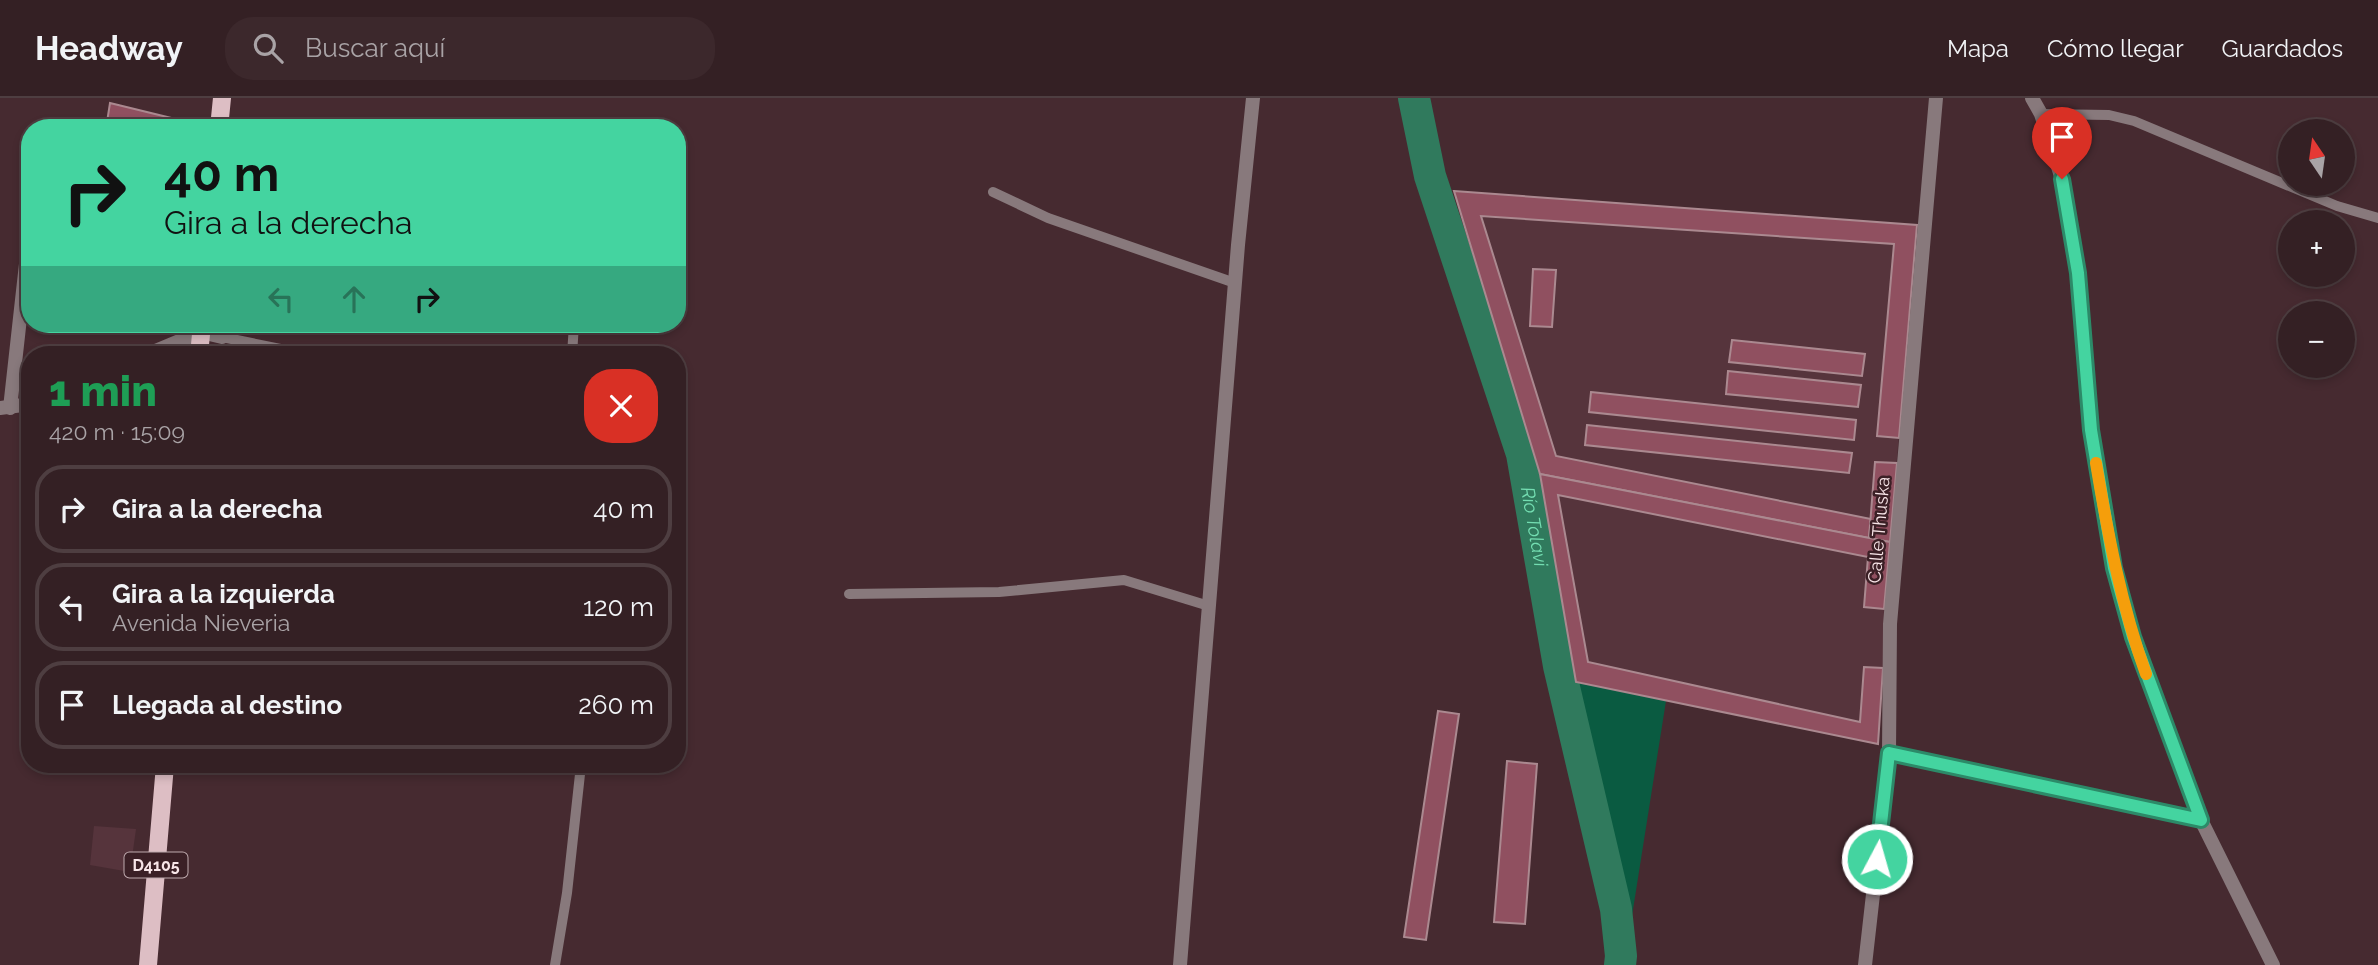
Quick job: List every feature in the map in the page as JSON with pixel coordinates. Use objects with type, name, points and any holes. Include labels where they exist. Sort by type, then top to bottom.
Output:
[{"type":"main road","points":[[220,119],[222,98]]},
{"type":"main road","name":"D4105","points":[[148,965],[164,773]]},
{"type":"street","points":[[1180,965],[1235,283],[1253,98]]},
{"type":"street","name":"Calle Thuska","points":[[1865,965],[1889,753],[1890,624],[1936,98]]},
{"type":"street","points":[[2032,98],[2041,114],[2062,179],[2078,273],[2091,430],[2114,568],[2133,637],[2201,820],[2270,963]]},
{"type":"street","points":[[5,408],[21,291]]},
{"type":"street","points":[[164,346],[191,333]]},
{"type":"street","points":[[213,333],[222,337]]},
{"type":"street","points":[[1889,753],[2201,820]]},
{"type":"lane","points":[[2041,114],[2109,115],[2134,121],[2337,206],[2378,218]]},
{"type":"lane","points":[[993,192],[1048,218],[1235,283]]},
{"type":"lane","points":[[222,337],[266,346]]},
{"type":"lane","points":[[849,594],[999,592],[1124,580],[1209,606]]},
{"type":"lane","points":[[555,965],[567,893],[580,773]]},
{"type":"shaded area","points":[[1454,191],[1917,225],[1884,609],[1877,744],[1576,682],[1540,474]]},
{"type":"shaded area","points":[[94,826],[136,829],[130,872],[90,865]]},
{"type":"green space","points":[[1576,682],[1666,701],[1632,916]]},
{"type":"building","points":[[110,103],[176,119],[107,119]]},
{"type":"building","points":[[1454,191],[1917,225],[1899,438],[1877,436],[1894,244],[1481,216],[1556,456],[1871,519],[1869,538],[1540,474]]},
{"type":"building","points":[[1533,269],[1556,270],[1552,327],[1530,326]]},
{"type":"building","points":[[1732,340],[1865,354],[1862,376],[1729,362]]},
{"type":"building","points":[[1728,371],[1861,385],[1858,407],[1726,394]]},
{"type":"building","points":[[1591,392],[1856,420],[1854,440],[1589,412]]},
{"type":"building","points":[[1587,425],[1852,453],[1849,473],[1585,445]]},
{"type":"building","points":[[1875,462],[1897,463],[1890,542],[1869,538]]},
{"type":"building","points":[[1540,474],[1890,542],[1884,609],[1864,607],[1868,557],[1558,495],[1588,662],[1860,722],[1864,667],[1883,668],[1878,744],[1576,682]]},
{"type":"building","points":[[1438,711],[1459,714],[1426,940],[1404,937]]},
{"type":"building","points":[[1507,761],[1537,764],[1525,924],[1494,922]]},
{"type":"waterway","name":"Río Tolavi","points":[[1414,98],[1430,176],[1522,454],[1559,666],[1616,909],[1620,965]]},
{"type":"slow traffic","points":[[2096,463],[2114,568],[2146,674]]},
{"type":"route","points":[[1877,859],[1889,753],[2201,820],[2133,637],[2114,568],[2091,430],[2078,273],[2062,179]]}]
